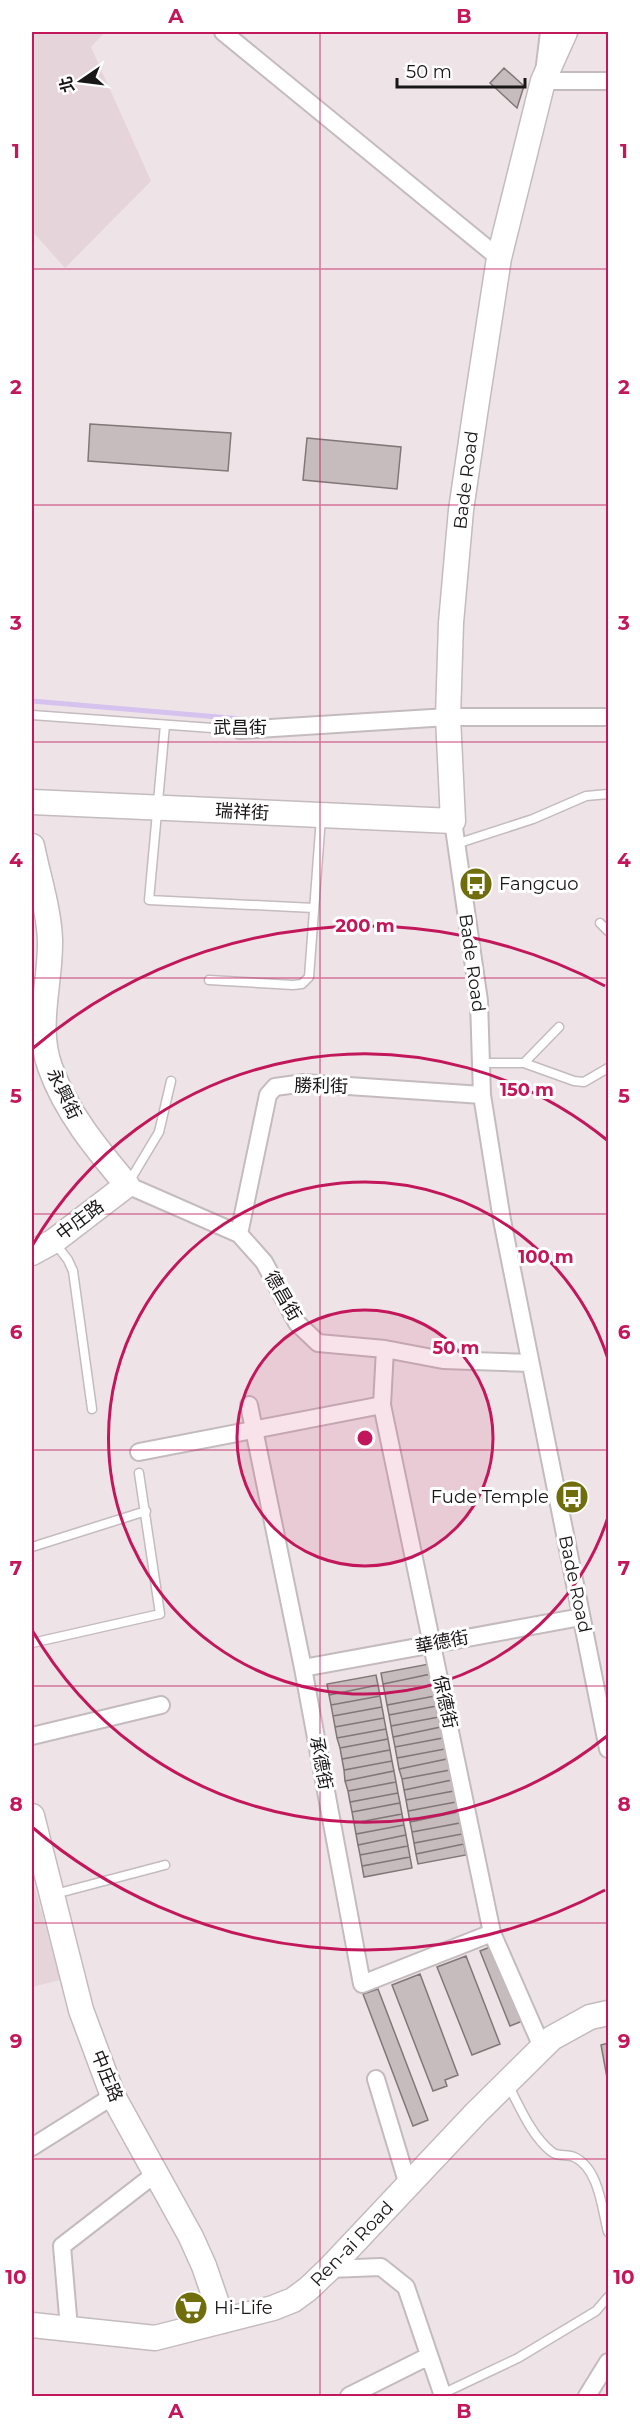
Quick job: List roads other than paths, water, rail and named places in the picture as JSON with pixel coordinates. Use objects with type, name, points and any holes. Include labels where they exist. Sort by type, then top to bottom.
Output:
[{"type":"street","points":[[223,32],[499,258]]},
{"type":"street","name":"Bade Road","points":[[549,32],[543,81],[499,258],[461,510],[451,623],[448,717],[454,833],[479,1001],[482,1095],[502,1220],[609,1749]]},
{"type":"street","points":[[565,32],[543,81],[609,81]]},
{"type":"street","name":"武昌街","points":[[240,730],[448,717],[609,717]]},
{"type":"street","name":"瑞祥街","points":[[32,802],[322,816],[454,833]]},
{"type":"street","name":"永興街","points":[[32,846],[50,937],[50,968],[42,1024],[49,1066],[82,1131],[127,1185]]},
{"type":"street","name":"勝利街","points":[[239,1234],[268,1095],[275,1087],[304,1083],[482,1095]]},
{"type":"street","name":"德昌街","points":[[127,1185],[239,1234],[264,1262],[297,1323],[318,1343],[385,1349],[443,1360],[530,1363]]},
{"type":"street","name":"中庄路","points":[[32,1253],[54,1241],[127,1185]]},
{"type":"street","name":"保德街","points":[[385,1349],[382,1405],[492,1933],[542,2048]]},
{"type":"street","name":"承德街","points":[[249,1405],[303,1668],[362,1984],[492,1933]]},
{"type":"street","points":[[139,1452],[382,1405]]},
{"type":"street","name":"華德街","points":[[303,1668],[581,1617]]},
{"type":"street","points":[[32,1736],[161,1705]]},
{"type":"street","name":"中庄路","points":[[32,1816],[81,2010],[113,2096],[191,2237],[223,2320]]},
{"type":"street","name":"Ren-ai Road","points":[[32,2325],[137,2338],[155,2338],[273,2308],[293,2300],[309,2289],[329,2269],[552,2037],[590,2017],[609,2013]]},
{"type":"street","points":[[376,2079],[408,2185]]},
{"type":"street","points":[[32,2147],[113,2096]]},
{"type":"street","points":[[69,2328],[62,2246],[155,2174]]},
{"type":"street","points":[[329,2269],[381,2267],[406,2287],[443,2395]]},
{"type":"street","points":[[349,2397],[429,2356]]},
{"type":"street","points":[[587,2397],[609,2362]]},
{"type":"lane","name":"武昌街","points":[[32,715],[240,730]]},
{"type":"lane","points":[[165,725],[150,900],[314,908]]},
{"type":"lane","points":[[454,833],[533,819],[586,795],[609,794]]},
{"type":"lane","points":[[209,980],[292,986],[302,984],[309,977],[322,816]]},
{"type":"lane","points":[[600,923],[609,931]]},
{"type":"lane","points":[[524,1063],[559,1027]]},
{"type":"lane","points":[[482,1063],[524,1063],[574,1081],[584,1082],[609,1068]]},
{"type":"lane","points":[[127,1185],[159,1132],[171,1081]]},
{"type":"lane","points":[[54,1241],[73,1271],[92,1409]]},
{"type":"lane","points":[[32,1643],[160,1614],[139,1473]]},
{"type":"lane","points":[[32,1547],[146,1511]]},
{"type":"lane","points":[[52,1895],[165,1865]]},
{"type":"lane","points":[[506,2083],[537,2136],[553,2154],[574,2157],[586,2167],[595,2182],[609,2232]]},
{"type":"lane","points":[[443,2395],[518,2358],[596,2311],[609,2297]]},
{"type":"waterway","points":[[32,701],[242,719]]},
{"type":"place","name":"Fangcuo","points":[[476,884]]},
{"type":"place","name":"Fude Temple","points":[[572,1497]]},
{"type":"place","name":"Hi-Life","points":[[191,2308]]}]
